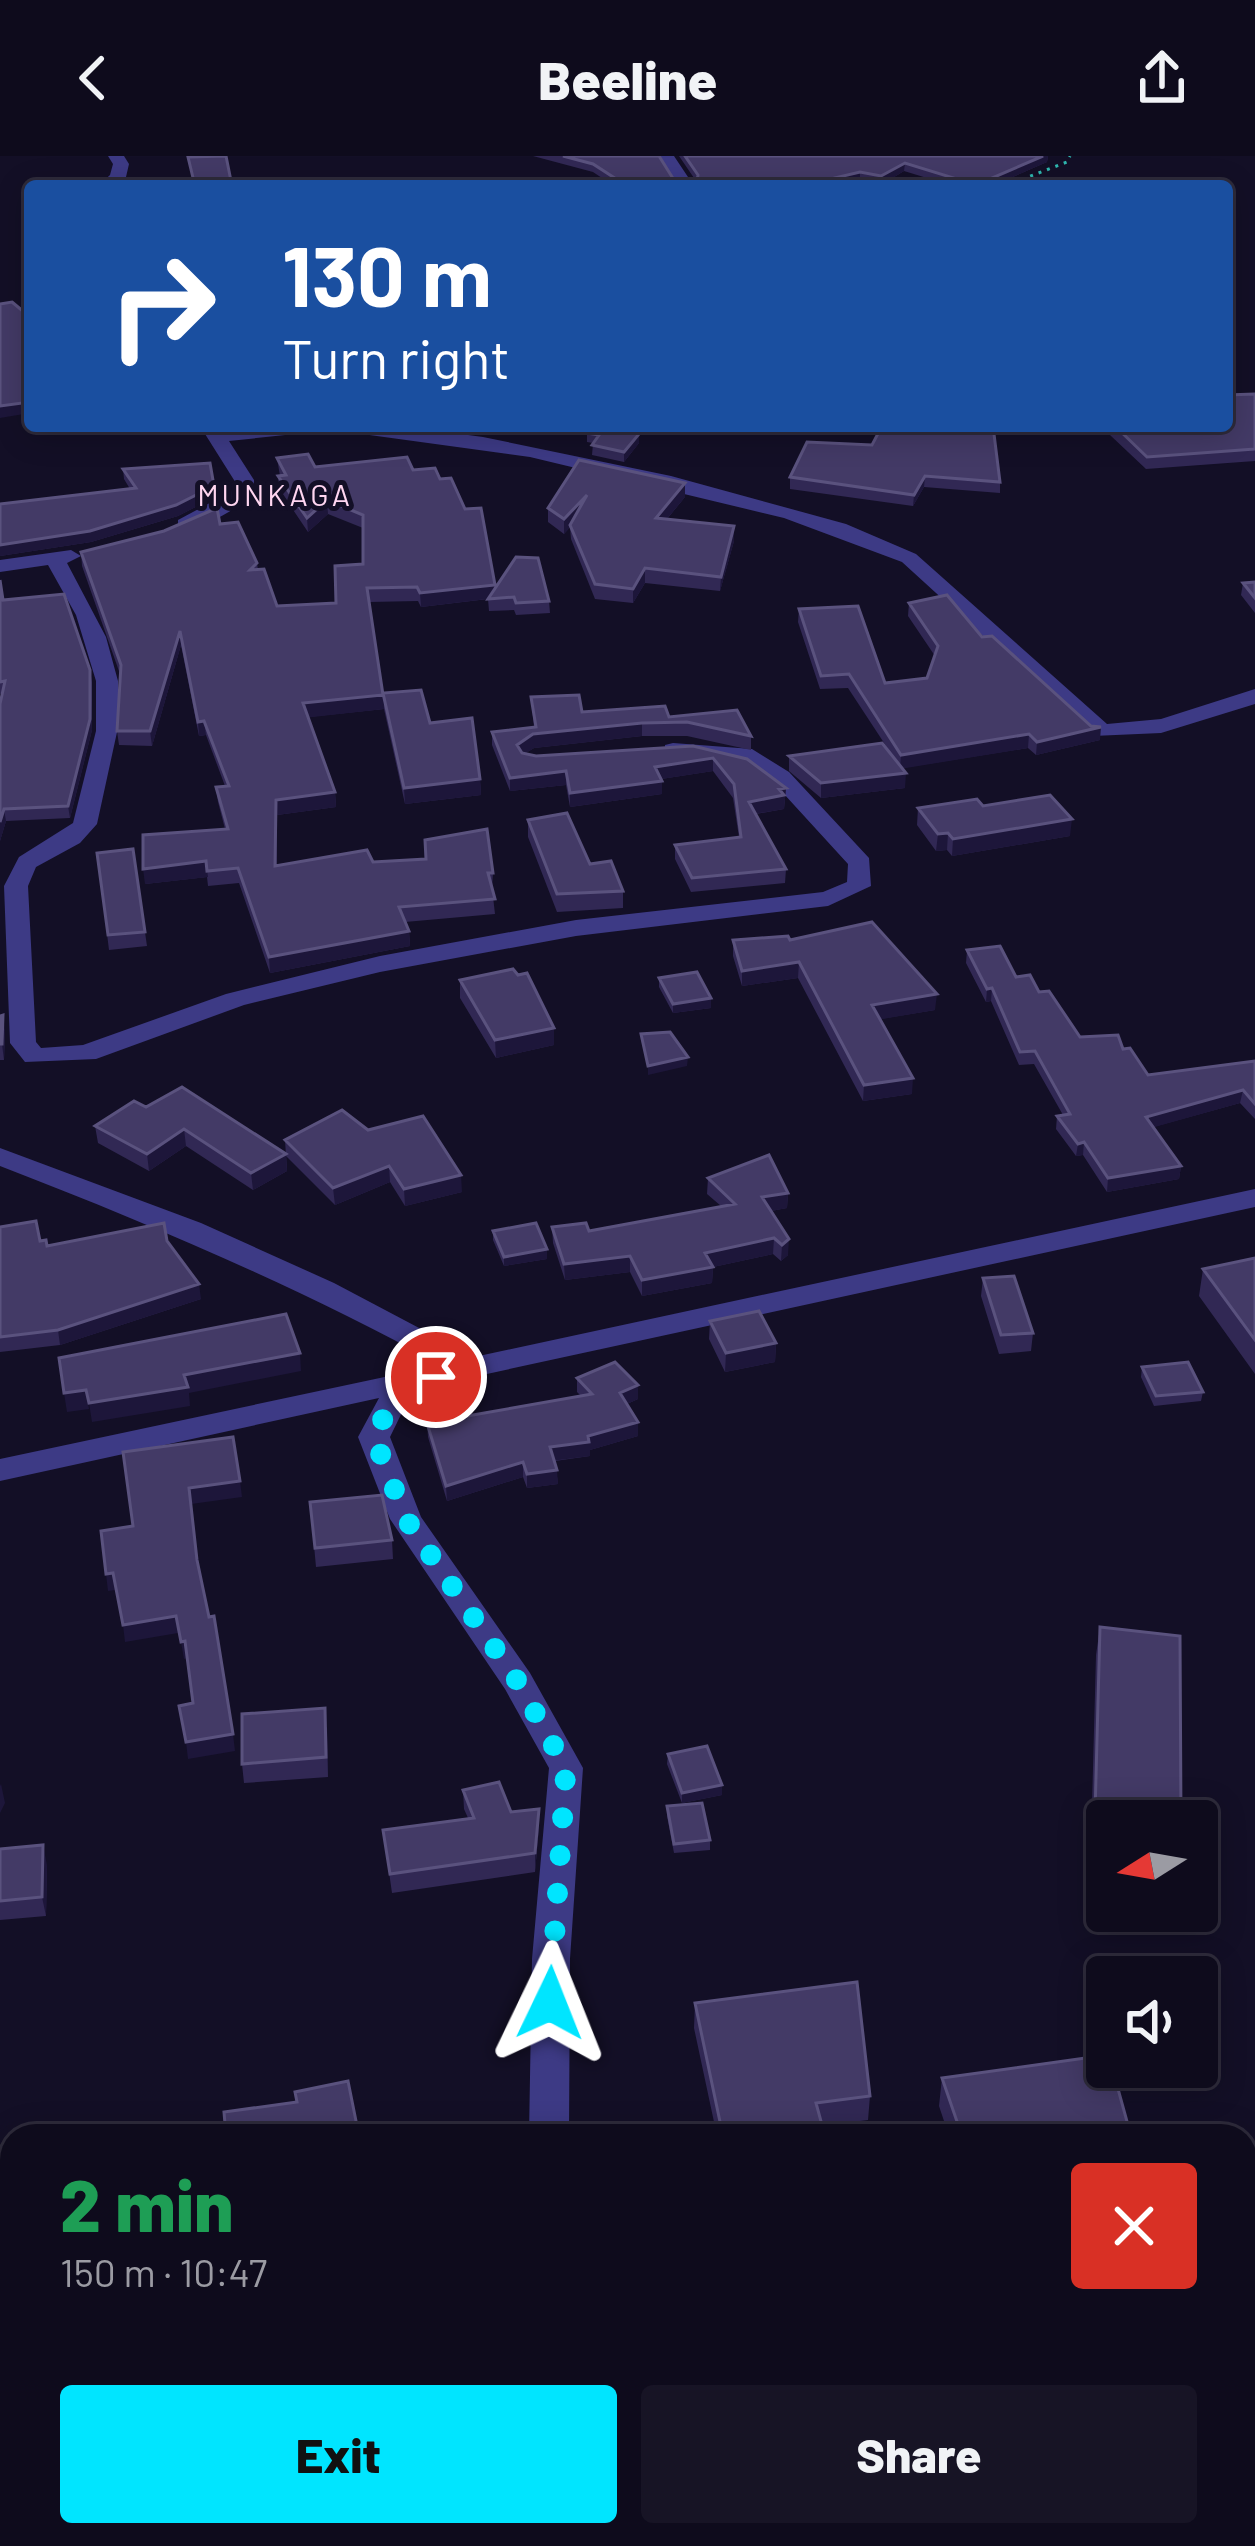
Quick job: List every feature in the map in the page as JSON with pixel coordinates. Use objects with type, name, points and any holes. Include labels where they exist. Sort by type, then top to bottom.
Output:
[{"type":"street","points":[[166,535],[229,505],[244,492],[244,480],[214,432]]},
{"type":"street","points":[[383,432],[585,460],[832,524],[880,543],[908,558],[1101,731],[1131,733],[1169,727],[1255,697]]},
{"type":"street","points":[[0,566],[92,552]]},
{"type":"street","points":[[54,559],[82,605],[108,697],[108,726],[89,794],[90,816],[80,831],[30,856],[21,866],[16,886],[23,1043],[34,1056],[87,1053],[235,999],[380,964],[576,928],[828,899],[860,886],[860,863],[781,777],[744,754],[657,750]]},
{"type":"street","points":[[0,1156],[191,1229],[305,1280],[472,1369]]},
{"type":"street","points":[[0,1470],[1255,1198]]},
{"type":"street","points":[[400,1385],[374,1437],[406,1519],[518,1682],[566,1768],[550,1959],[549,2124]]},
{"type":"path","points":[[1020,180],[1067,162],[1070,156]]},
{"type":"building","points":[[226,156],[231,180],[194,180],[188,157]]},
{"type":"building","points":[[563,156],[659,156],[674,180],[618,180],[593,164]]},
{"type":"building","points":[[685,156],[1043,156],[988,180],[960,180],[905,163],[881,176],[860,172],[826,180],[697,180]]},
{"type":"building","points":[[12,302],[24,312],[24,403],[0,406],[0,304]]},
{"type":"building","points":[[1255,394],[1255,449],[1147,457],[1121,432],[1233,432],[1233,395]]},
{"type":"building","points":[[879,432],[994,432],[1000,482],[925,476],[914,495],[790,477],[807,442],[872,445]]},
{"type":"building","points":[[587,433],[639,434],[624,452],[592,445],[599,435]]},
{"type":"building","points":[[308,454],[315,467],[407,457],[413,470],[435,468],[440,479],[451,478],[465,509],[481,508],[495,585],[420,593],[417,587],[367,588],[383,695],[303,703],[335,792],[276,800],[275,866],[367,850],[373,862],[426,859],[425,840],[487,829],[493,873],[488,873],[495,899],[399,907],[409,931],[269,957],[238,868],[207,871],[206,861],[143,869],[143,835],[228,829],[216,787],[229,786],[204,721],[198,722],[180,631],[150,731],[117,731],[121,665],[81,552],[164,531],[217,508],[220,524],[238,522],[257,563],[250,570],[264,569],[277,606],[336,603],[335,566],[363,564],[363,515],[327,500],[307,518],[278,476],[286,475],[277,458]]},
{"type":"building","points":[[579,460],[685,483],[656,518],[734,526],[721,577],[645,568],[633,589],[595,584],[570,525],[587,495],[564,519],[548,508]]},
{"type":"building","points":[[210,463],[214,486],[176,505],[90,531],[0,545],[0,504],[136,488],[123,469]]},
{"type":"building","points":[[516,557],[538,558],[549,601],[488,599]]},
{"type":"building","points":[[0,580],[3,600],[64,594],[90,670],[90,719],[68,806],[4,809],[0,822],[0,704],[5,681],[0,682]]},
{"type":"building","points":[[1255,582],[1255,598],[1243,583]]},
{"type":"building","points":[[947,595],[982,637],[992,636],[1091,726],[1101,727],[1037,742],[1029,734],[901,755],[849,674],[821,676],[799,609],[858,606],[885,683],[927,678],[938,646],[909,603]]},
{"type":"building","points":[[421,690],[430,723],[472,718],[480,779],[404,788],[383,693]]},
{"type":"building","points":[[579,695],[582,712],[665,706],[669,717],[737,710],[751,736],[687,722],[642,723],[533,734],[517,745],[522,753],[536,756],[693,746],[747,759],[786,788],[779,789],[784,795],[749,802],[786,869],[692,878],[675,845],[741,837],[734,784],[713,758],[655,767],[662,781],[570,793],[566,771],[510,778],[492,732],[536,727],[531,697]]},
{"type":"building","points":[[882,743],[906,773],[821,783],[789,756]]},
{"type":"building","points":[[1050,795],[1072,819],[953,839],[948,833],[938,834],[918,808],[977,799],[983,806]]},
{"type":"building","points":[[567,813],[590,864],[611,861],[623,891],[557,894],[528,820]]},
{"type":"building","points":[[133,849],[145,932],[108,935],[97,853]]},
{"type":"building","points":[[872,922],[937,994],[872,1005],[913,1078],[864,1085],[799,962],[742,971],[733,940],[788,936],[790,940]]},
{"type":"building","points":[[1000,946],[1016,977],[1030,975],[1039,992],[1049,991],[1080,1037],[1118,1035],[1123,1049],[1130,1048],[1148,1075],[1255,1061],[1255,1104],[1243,1090],[1146,1117],[1181,1166],[1108,1178],[1084,1142],[1078,1144],[1057,1116],[1070,1114],[1035,1051],[1020,1052],[992,988],[987,989],[967,950]]},
{"type":"building","points":[[513,969],[518,975],[527,973],[554,1028],[495,1040],[460,980]]},
{"type":"building","points":[[697,972],[711,998],[673,1004],[659,978]]},
{"type":"building","points":[[670,1032],[688,1057],[648,1066],[641,1034]]},
{"type":"building","points":[[182,1087],[286,1154],[251,1173],[184,1129],[147,1154],[95,1126],[134,1101],[146,1107]]},
{"type":"building","points":[[342,1110],[368,1130],[423,1116],[461,1175],[404,1189],[389,1166],[333,1188],[285,1140]]},
{"type":"building","points":[[769,1155],[788,1193],[762,1197],[789,1239],[782,1245],[774,1238],[705,1253],[713,1267],[642,1280],[630,1256],[564,1264],[552,1227],[586,1223],[589,1231],[735,1204],[708,1178]]},
{"type":"building","points":[[36,1221],[40,1241],[46,1240],[47,1246],[164,1223],[167,1241],[199,1284],[58,1330],[0,1337],[0,1227]]},
{"type":"building","points":[[536,1223],[547,1249],[504,1257],[493,1231]]},
{"type":"building","points":[[1255,1258],[1255,1340],[1203,1269]]},
{"type":"building","points":[[1014,1276],[1033,1333],[1001,1335],[983,1278]]},
{"type":"building","points":[[759,1311],[776,1343],[726,1353],[710,1321]]},
{"type":"building","points":[[286,1314],[300,1353],[184,1375],[188,1387],[89,1403],[86,1390],[64,1393],[59,1358]]},
{"type":"building","points":[[615,1362],[638,1385],[620,1393],[638,1422],[588,1436],[589,1442],[550,1447],[557,1470],[527,1474],[523,1462],[446,1486],[427,1423],[592,1394],[577,1378]]},
{"type":"building","points":[[1188,1362],[1203,1392],[1156,1396],[1142,1367]]},
{"type":"building","points":[[233,1437],[240,1481],[189,1488],[197,1560],[209,1617],[214,1616],[233,1734],[186,1742],[179,1706],[193,1703],[185,1641],[181,1642],[176,1616],[123,1625],[113,1573],[106,1574],[101,1531],[133,1526],[123,1452]]},
{"type":"building","points":[[382,1495],[392,1540],[315,1548],[310,1502]]},
{"type":"building","points":[[1100,1627],[1180,1636],[1181,1800],[1095,1800]]},
{"type":"building","points":[[325,1708],[326,1757],[242,1764],[242,1714]]},
{"type":"building","points":[[707,1746],[722,1785],[682,1793],[668,1754]]},
{"type":"building","points":[[499,1782],[511,1812],[539,1809],[535,1853],[390,1874],[383,1830],[474,1818],[463,1790]]},
{"type":"building","points":[[702,1803],[710,1840],[674,1844],[667,1806]]},
{"type":"building","points":[[43,1845],[42,1897],[0,1901],[0,1849]]},
{"type":"building","points":[[857,1982],[870,2096],[816,2103],[822,2124],[720,2124],[695,2003]]},
{"type":"building","points":[[1086,2058],[1086,2088],[1118,2088],[1128,2124],[958,2124],[942,2078]]},
{"type":"building","points":[[348,2081],[357,2124],[225,2124],[224,2112],[297,2102],[295,2092]]},
{"type":"district","name":"MUNKAGA","points":[[275,494]]},
{"type":"route","points":[[436,1377],[400,1385],[374,1437],[406,1519],[518,1682],[566,1768],[550,2003]]}]
